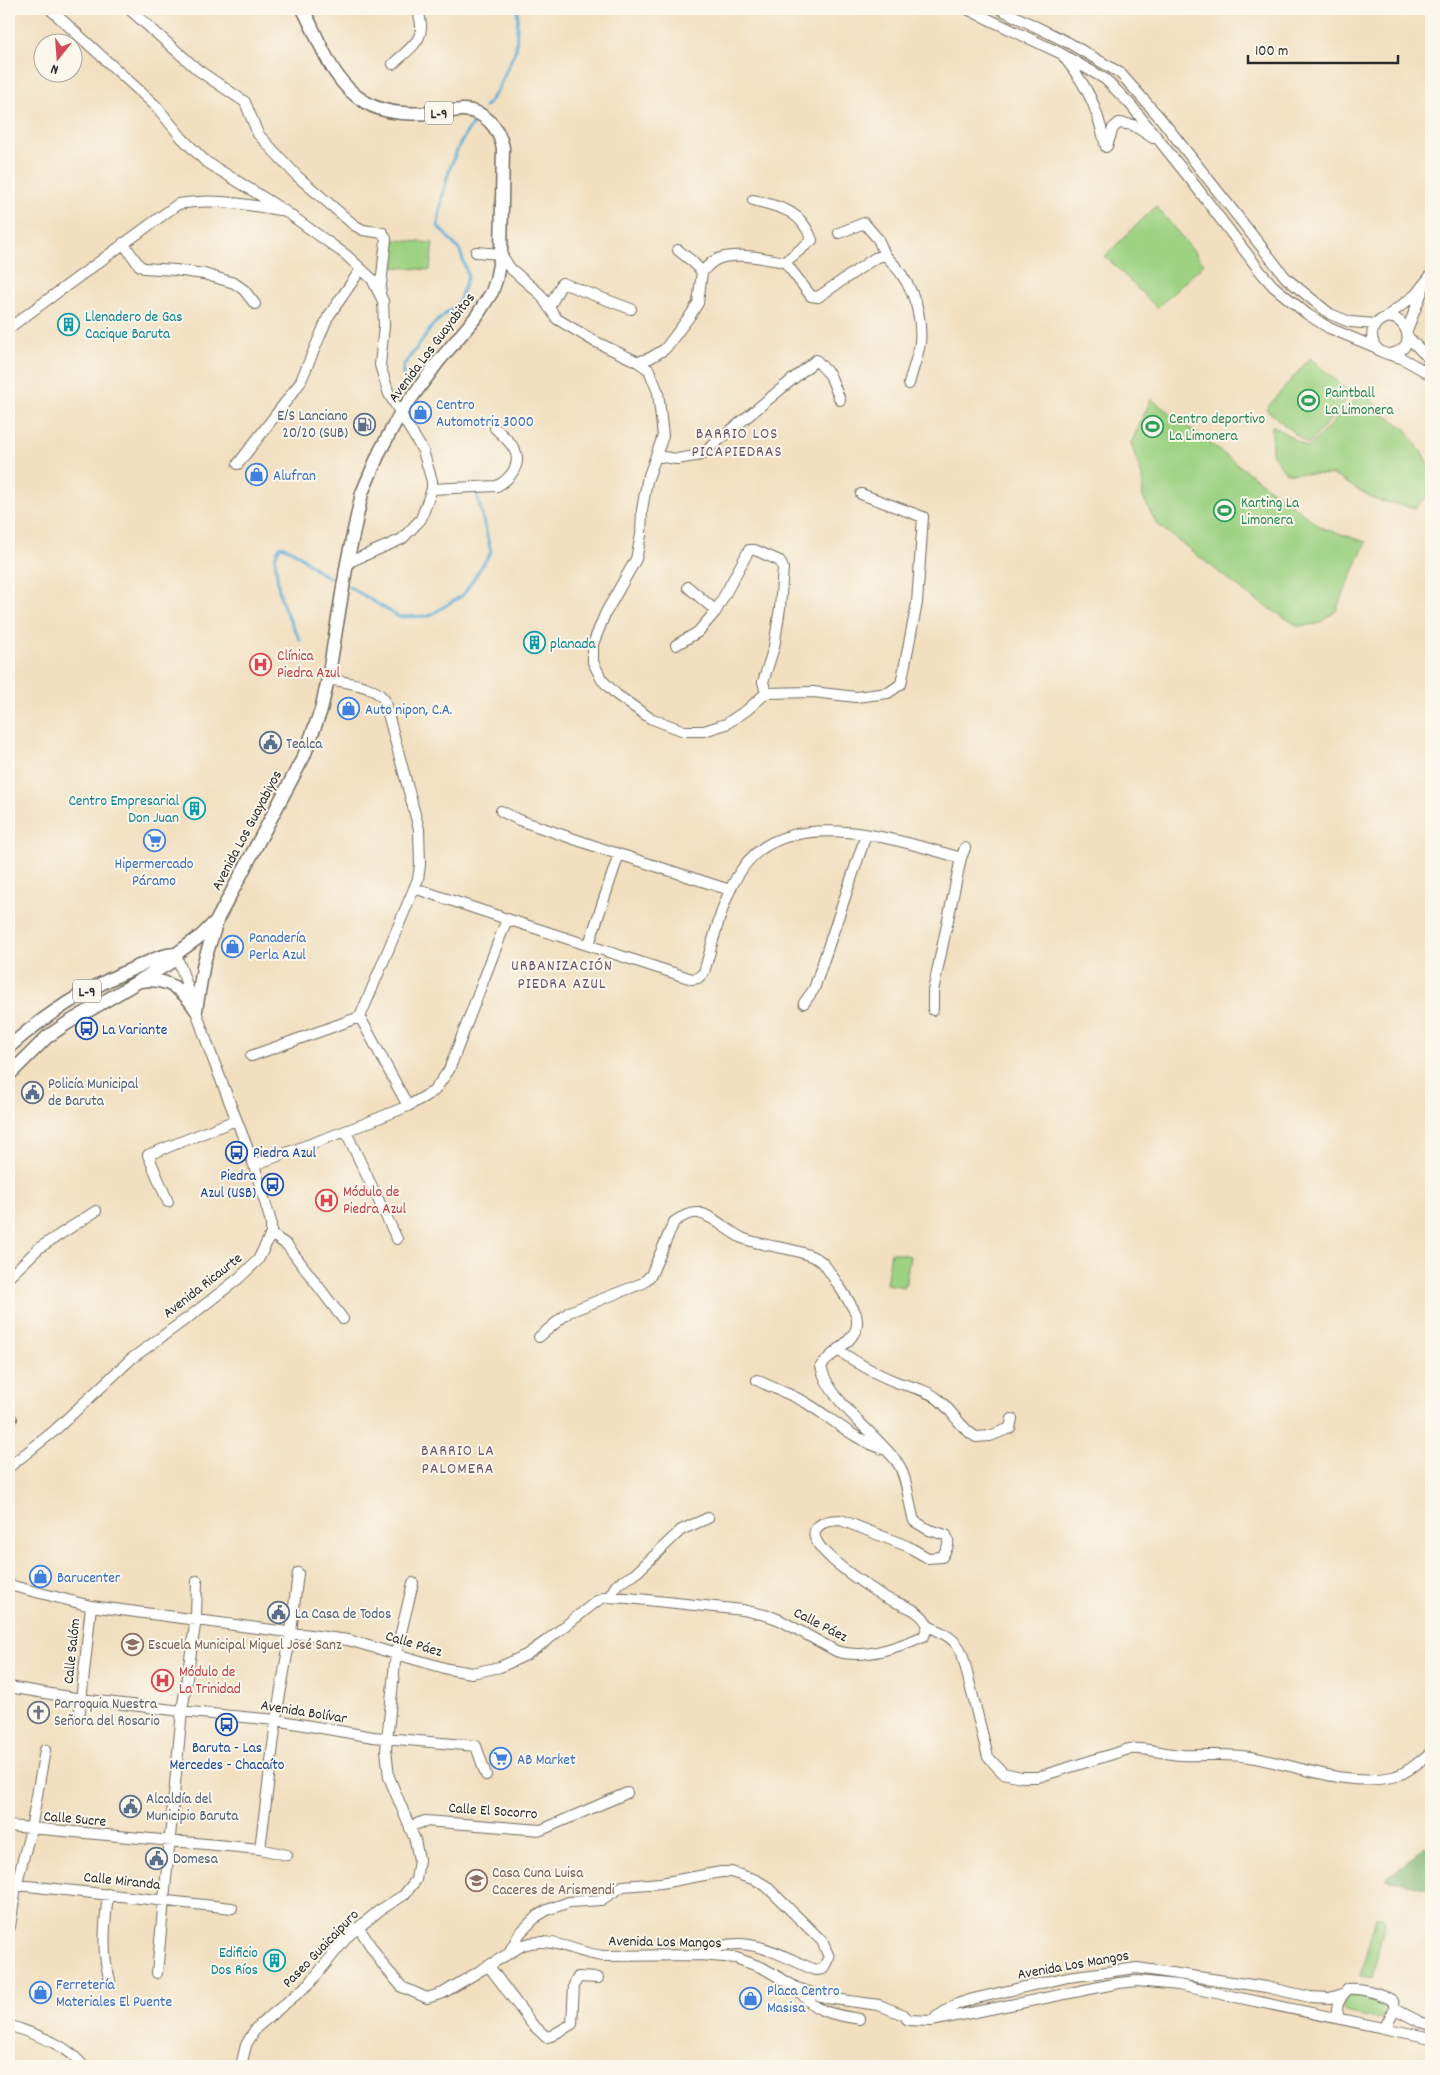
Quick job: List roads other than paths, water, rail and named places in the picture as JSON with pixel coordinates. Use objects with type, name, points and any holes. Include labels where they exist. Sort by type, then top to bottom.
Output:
[{"type":"main road","name":"Avenida Los Guayabitos","points":[[303,9],[338,80],[365,102],[379,109],[394,112],[430,114],[464,110],[478,114],[487,118],[490,122],[501,137],[503,148],[501,254],[496,280],[485,305],[429,373],[401,412],[380,451],[362,493],[347,563]]},
{"type":"main road","name":"L-9","points":[[328,679],[347,563]]},
{"type":"main road","name":"Avenida Los Guayabiyos","points":[[218,918],[304,756],[321,710],[328,679]]},
{"type":"main road","name":"L-9","points":[[9,1075],[47,1038],[66,1024],[173,961],[176,954],[202,935],[218,918]]},
{"type":"main road","name":"L-9","points":[[196,1010],[204,962],[218,918]]},
{"type":"main road","name":"L-9","points":[[9,1047],[28,1029],[65,1003],[129,970],[167,954],[176,954]]},
{"type":"main road","points":[[135,982],[153,980],[172,985],[187,996],[196,1010]]},
{"type":"street","points":[[50,9],[156,106],[182,138],[205,161],[285,211],[346,255],[372,279],[383,301],[384,326],[380,365],[390,394],[423,451],[432,481],[432,489],[421,519],[402,538],[347,563]]},
{"type":"street","points":[[129,9],[198,70],[245,102],[258,134],[297,176],[354,226],[363,230],[383,233],[386,239],[380,295]]},
{"type":"street","points":[[393,64],[414,46],[422,33],[422,22],[417,9]]},
{"type":"street","points":[[967,9],[1060,53],[1105,79],[1130,104],[1194,184],[1260,272],[1273,286],[1307,314],[1329,328],[1412,363],[1431,375]]},
{"type":"street","points":[[1000,9],[1064,40],[1120,73],[1161,119],[1262,249],[1292,283],[1322,308],[1340,318],[1361,324],[1380,322],[1388,318],[1400,321],[1407,334],[1431,360]]},
{"type":"street","points":[[1060,53],[1064,40]]},
{"type":"street","points":[[1060,53],[1088,91],[1095,105],[1106,147],[1112,128],[1122,122],[1133,125],[1161,144]]},
{"type":"street","points":[[9,328],[178,204],[200,200],[221,200],[285,211]]},
{"type":"street","points":[[753,200],[782,208],[796,215],[808,230],[812,240],[785,262]]},
{"type":"street","points":[[839,233],[864,223],[878,239],[885,256],[892,262],[908,285],[917,303],[920,343],[909,384]]},
{"type":"street","points":[[123,243],[144,268],[204,274],[234,283],[244,290],[255,304]]},
{"type":"street","points":[[678,250],[702,272]]},
{"type":"street","points":[[476,252],[501,254],[510,268],[540,294],[557,319],[587,337],[638,362],[649,370],[658,392],[663,436],[647,481],[642,510],[642,535],[636,559],[605,614],[593,644],[593,662],[602,680],[616,695],[650,718],[684,731],[704,731],[726,724],[748,710],[766,693],[813,692],[856,697],[888,693],[901,684],[917,603],[923,517],[861,494]]},
{"type":"street","points":[[638,362],[650,358],[665,349],[692,314],[698,303],[702,272],[714,260],[727,256],[755,257],[785,262],[811,296],[818,297],[875,258],[885,256]]},
{"type":"street","points":[[238,464],[300,384],[328,316],[361,268]]},
{"type":"street","points":[[1377,348],[1372,339],[1372,333],[1380,322],[1406,303],[1425,285],[1431,275]]},
{"type":"street","points":[[550,308],[562,283],[631,309]]},
{"type":"street","points":[[1390,354],[1400,351],[1406,342],[1407,334],[1424,293],[1425,285]]},
{"type":"street","points":[[656,456],[677,459],[701,455],[816,360],[830,375],[840,400]]},
{"type":"street","points":[[432,489],[498,486],[506,481],[514,473],[517,458],[515,449],[495,428]]},
{"type":"street","points":[[676,645],[698,632],[716,611],[749,550],[755,550],[780,561],[783,568],[780,608],[774,647],[763,682],[766,693]]},
{"type":"street","points":[[688,586],[716,611]]},
{"type":"street","points":[[251,1056],[360,1016],[414,888],[420,865],[419,829],[387,707],[378,692],[366,687],[328,679]]},
{"type":"street","points":[[501,811],[519,820],[730,890]]},
{"type":"street","points":[[414,888],[692,978],[698,978],[704,972],[730,890],[741,870],[763,846],[779,838],[820,832],[866,835],[895,840],[961,858]]},
{"type":"street","points":[[804,1003],[814,989],[866,835]]},
{"type":"street","points":[[933,1010],[933,990],[961,858],[965,848]]},
{"type":"street","points":[[589,944],[619,854]]},
{"type":"street","points":[[254,1165],[346,1132],[408,1106],[434,1091],[446,1075],[507,918]]},
{"type":"street","points":[[176,954],[254,1165],[271,1222],[271,1234],[287,1245],[343,1319]]},
{"type":"street","points":[[360,1016],[408,1106]]},
{"type":"street","points":[[168,1202],[148,1155],[236,1120]]},
{"type":"street","points":[[346,1132],[397,1240]]},
{"type":"street","points":[[9,1277],[39,1248],[96,1211]]},
{"type":"street","points":[[539,1337],[568,1312],[643,1283],[651,1275],[674,1222],[681,1217],[698,1213],[742,1238],[808,1255],[822,1262],[856,1314],[857,1324],[854,1333],[838,1350],[828,1356],[821,1366],[822,1376],[832,1392],[898,1464],[914,1521],[929,1530],[946,1535],[949,1542],[942,1557],[928,1558],[907,1546],[840,1520],[832,1520],[818,1526],[814,1531],[814,1538],[822,1551],[886,1599],[916,1610],[923,1615],[928,1626],[947,1635],[958,1643],[988,1756],[1004,1773],[1021,1777],[1038,1777],[1129,1749],[1142,1748],[1180,1755],[1249,1757],[1345,1778],[1370,1780],[1395,1776],[1431,1752]]},
{"type":"street","name":"Avenida Ricaurte","points":[[9,1467],[54,1431],[131,1359],[239,1278],[258,1260],[271,1234]]},
{"type":"street","points":[[838,1350],[869,1369],[915,1387],[939,1400],[966,1431],[976,1437],[990,1436],[1010,1428],[1012,1418]]},
{"type":"street","points":[[757,1380],[775,1390],[802,1400],[866,1444],[887,1450]]},
{"type":"street","points":[[609,1597],[617,1584],[634,1574],[681,1530],[708,1518]]},
{"type":"street","points":[[260,1849],[276,1720],[291,1632],[298,1573]]},
{"type":"street","points":[[157,1973],[182,1711],[196,1619],[197,1580]]},
{"type":"street","name":"Paseo Guaicaipuro","points":[[241,2066],[246,2046],[256,2028],[310,1983],[348,1936],[380,1910],[404,1895],[416,1880],[419,1860],[411,1826],[389,1777],[386,1760],[386,1739],[396,1653],[413,1583]]},
{"type":"street","name":"Calle Páez","points":[[9,1585],[91,1606],[348,1640],[459,1672],[483,1672],[526,1655],[597,1601],[609,1597],[743,1610],[769,1616],[836,1651],[846,1654],[866,1654],[918,1639],[924,1636],[928,1626]]},
{"type":"street","name":"Calle Salóm","points":[[80,1711],[91,1606]]},
{"type":"street","name":"Avenida Bolívar","points":[[9,1687],[82,1699],[276,1720],[386,1739],[476,1746],[486,1775]]},
{"type":"street","points":[[10,1927],[13,1885],[31,1829],[45,1750]]},
{"type":"street","name":"Calle El Socorro","points":[[411,1826],[425,1821],[541,1830],[628,1793]]},
{"type":"street","name":"Calle Sucre","points":[[9,1826],[260,1849],[287,1855]]},
{"type":"street","points":[[510,1951],[520,1933],[529,1924],[542,1913],[559,1905],[569,1902],[601,1900],[623,1886],[661,1883],[721,1872],[731,1872],[756,1880],[766,1886],[822,1941],[829,1957],[828,1963],[823,1969],[815,1970],[756,1944],[740,1942],[712,1948],[700,1955]]},
{"type":"street","name":"Calle Miranda","points":[[13,1885],[232,1908]]},
{"type":"street","points":[[108,1894],[105,1914],[106,1969],[110,1980]]},
{"type":"street","name":"Avenida Los Mangos","points":[[359,1928],[383,1965],[402,1987],[426,1998],[435,1997],[510,1951],[534,1941],[548,1941],[589,1954],[602,1956],[700,1955],[736,1958],[749,1962],[797,1988],[827,1998],[879,2004],[904,2015],[908,2020],[931,2020],[1101,1986],[1137,1981],[1178,1985],[1431,2038]]},
{"type":"street","points":[[488,1965],[532,2024],[546,2037],[572,2024],[574,2017],[574,1985],[578,1977],[598,1978]]},
{"type":"street","name":"Avenida Los Mangos","points":[[931,2020],[957,2004],[1068,1977],[1137,1968],[1266,1987],[1310,1997],[1330,1998],[1344,1994],[1348,1989],[1355,1988],[1383,1995],[1393,2001],[1394,2009],[1420,2022],[1431,2025]]},
{"type":"street","points":[[797,1988],[810,2004],[820,2010],[859,2019]]},
{"type":"street","points":[[1340,2018],[1336,2009],[1344,1994]]},
{"type":"street","points":[[1390,2030],[1388,2023],[1394,2009]]},
{"type":"street","points":[[9,2025],[59,2046],[73,2055],[84,2066]]},
{"type":"waterway","points":[[485,107],[497,91],[516,49],[518,9]]},
{"type":"waterway","points":[[403,376],[403,366],[433,325],[458,303],[468,276],[460,251],[438,226],[442,198],[449,171],[459,145],[474,122]]},
{"type":"waterway","points":[[348,586],[399,617],[429,616],[463,595],[491,552],[476,490]]},
{"type":"waterway","points":[[300,640],[280,594],[275,560],[278,550],[281,546],[287,548],[321,573],[340,582]]},
{"type":"place","name":"Llenadero de Gas Cacique Baruta","points":[[69,325]]},
{"type":"place","name":"Paintball La Limonera","points":[[1309,401]]},
{"type":"place","name":"Centro Automotriz 3000","points":[[420,413]]},
{"type":"place","name":"E/S Lanciano 20/20 (SUB)","points":[[364,424]]},
{"type":"place","name":"Centro deportivo La Limonera","points":[[1153,427]]},
{"type":"place","name":"Alufran","points":[[257,475]]},
{"type":"place","name":"Karting La Limonera","points":[[1225,511]]},
{"type":"place","name":"planada","points":[[534,643]]},
{"type":"place","name":"Clínica Piedra Azul","points":[[261,664]]},
{"type":"place","name":"Auto nipon, C.A.","points":[[349,709]]},
{"type":"place","name":"Tealca","points":[[270,743]]},
{"type":"place","name":"Centro Empresarial Don Juan","points":[[195,809]]},
{"type":"place","name":"Hipermercado Páramo","points":[[154,840]]},
{"type":"place","name":"Panadería Perla Azul","points":[[233,946]]},
{"type":"place","name":"La Variante","points":[[86,1029]]},
{"type":"place","name":"Policía Municipal de Baruta","points":[[32,1092]]},
{"type":"place","name":"Piedra Azul","points":[[237,1152]]},
{"type":"place","name":"Piedra Azul (USB)","points":[[272,1184]]},
{"type":"place","name":"Módulo de Piedra Azul","points":[[327,1200]]},
{"type":"place","name":"Barucenter","points":[[41,1577]]},
{"type":"place","name":"La Casa de Todos","points":[[279,1613]]},
{"type":"place","name":"Escuela Municipal Miguel José Sanz","points":[[132,1644]]},
{"type":"place","name":"Módulo de La Trinidad","points":[[163,1680]]},
{"type":"place","name":"Parroquia Nuestra Señora del Rosario","points":[[38,1712]]},
{"type":"place","name":"Baruta - Las Mercedes - Chacaíto","points":[[227,1724]]},
{"type":"place","name":"AB Market","points":[[501,1759]]},
{"type":"place","name":"Alcaldía del Municipio Baruta","points":[[130,1807]]},
{"type":"place","name":"Domesa","points":[[157,1858]]},
{"type":"place","name":"Casa Cuna Luisa Caceres de Arismendi","points":[[476,1881]]},
{"type":"place","name":"Edificio Dos Ríos","points":[[274,1961]]},
{"type":"place","name":"Ferretería Materiales El Puente","points":[[40,1993]]},
{"type":"place","name":"Placa Centro Masisa","points":[[751,1999]]},
{"type":"district","name":"BARRIO LOS PICAPIEDRAS","points":[[737,441]]},
{"type":"district","name":"URBANIZACIÓN PIEDRA AZUL","points":[[562,973]]},
{"type":"district","name":"BARRIO LA PALOMERA","points":[[458,1458]]}]
